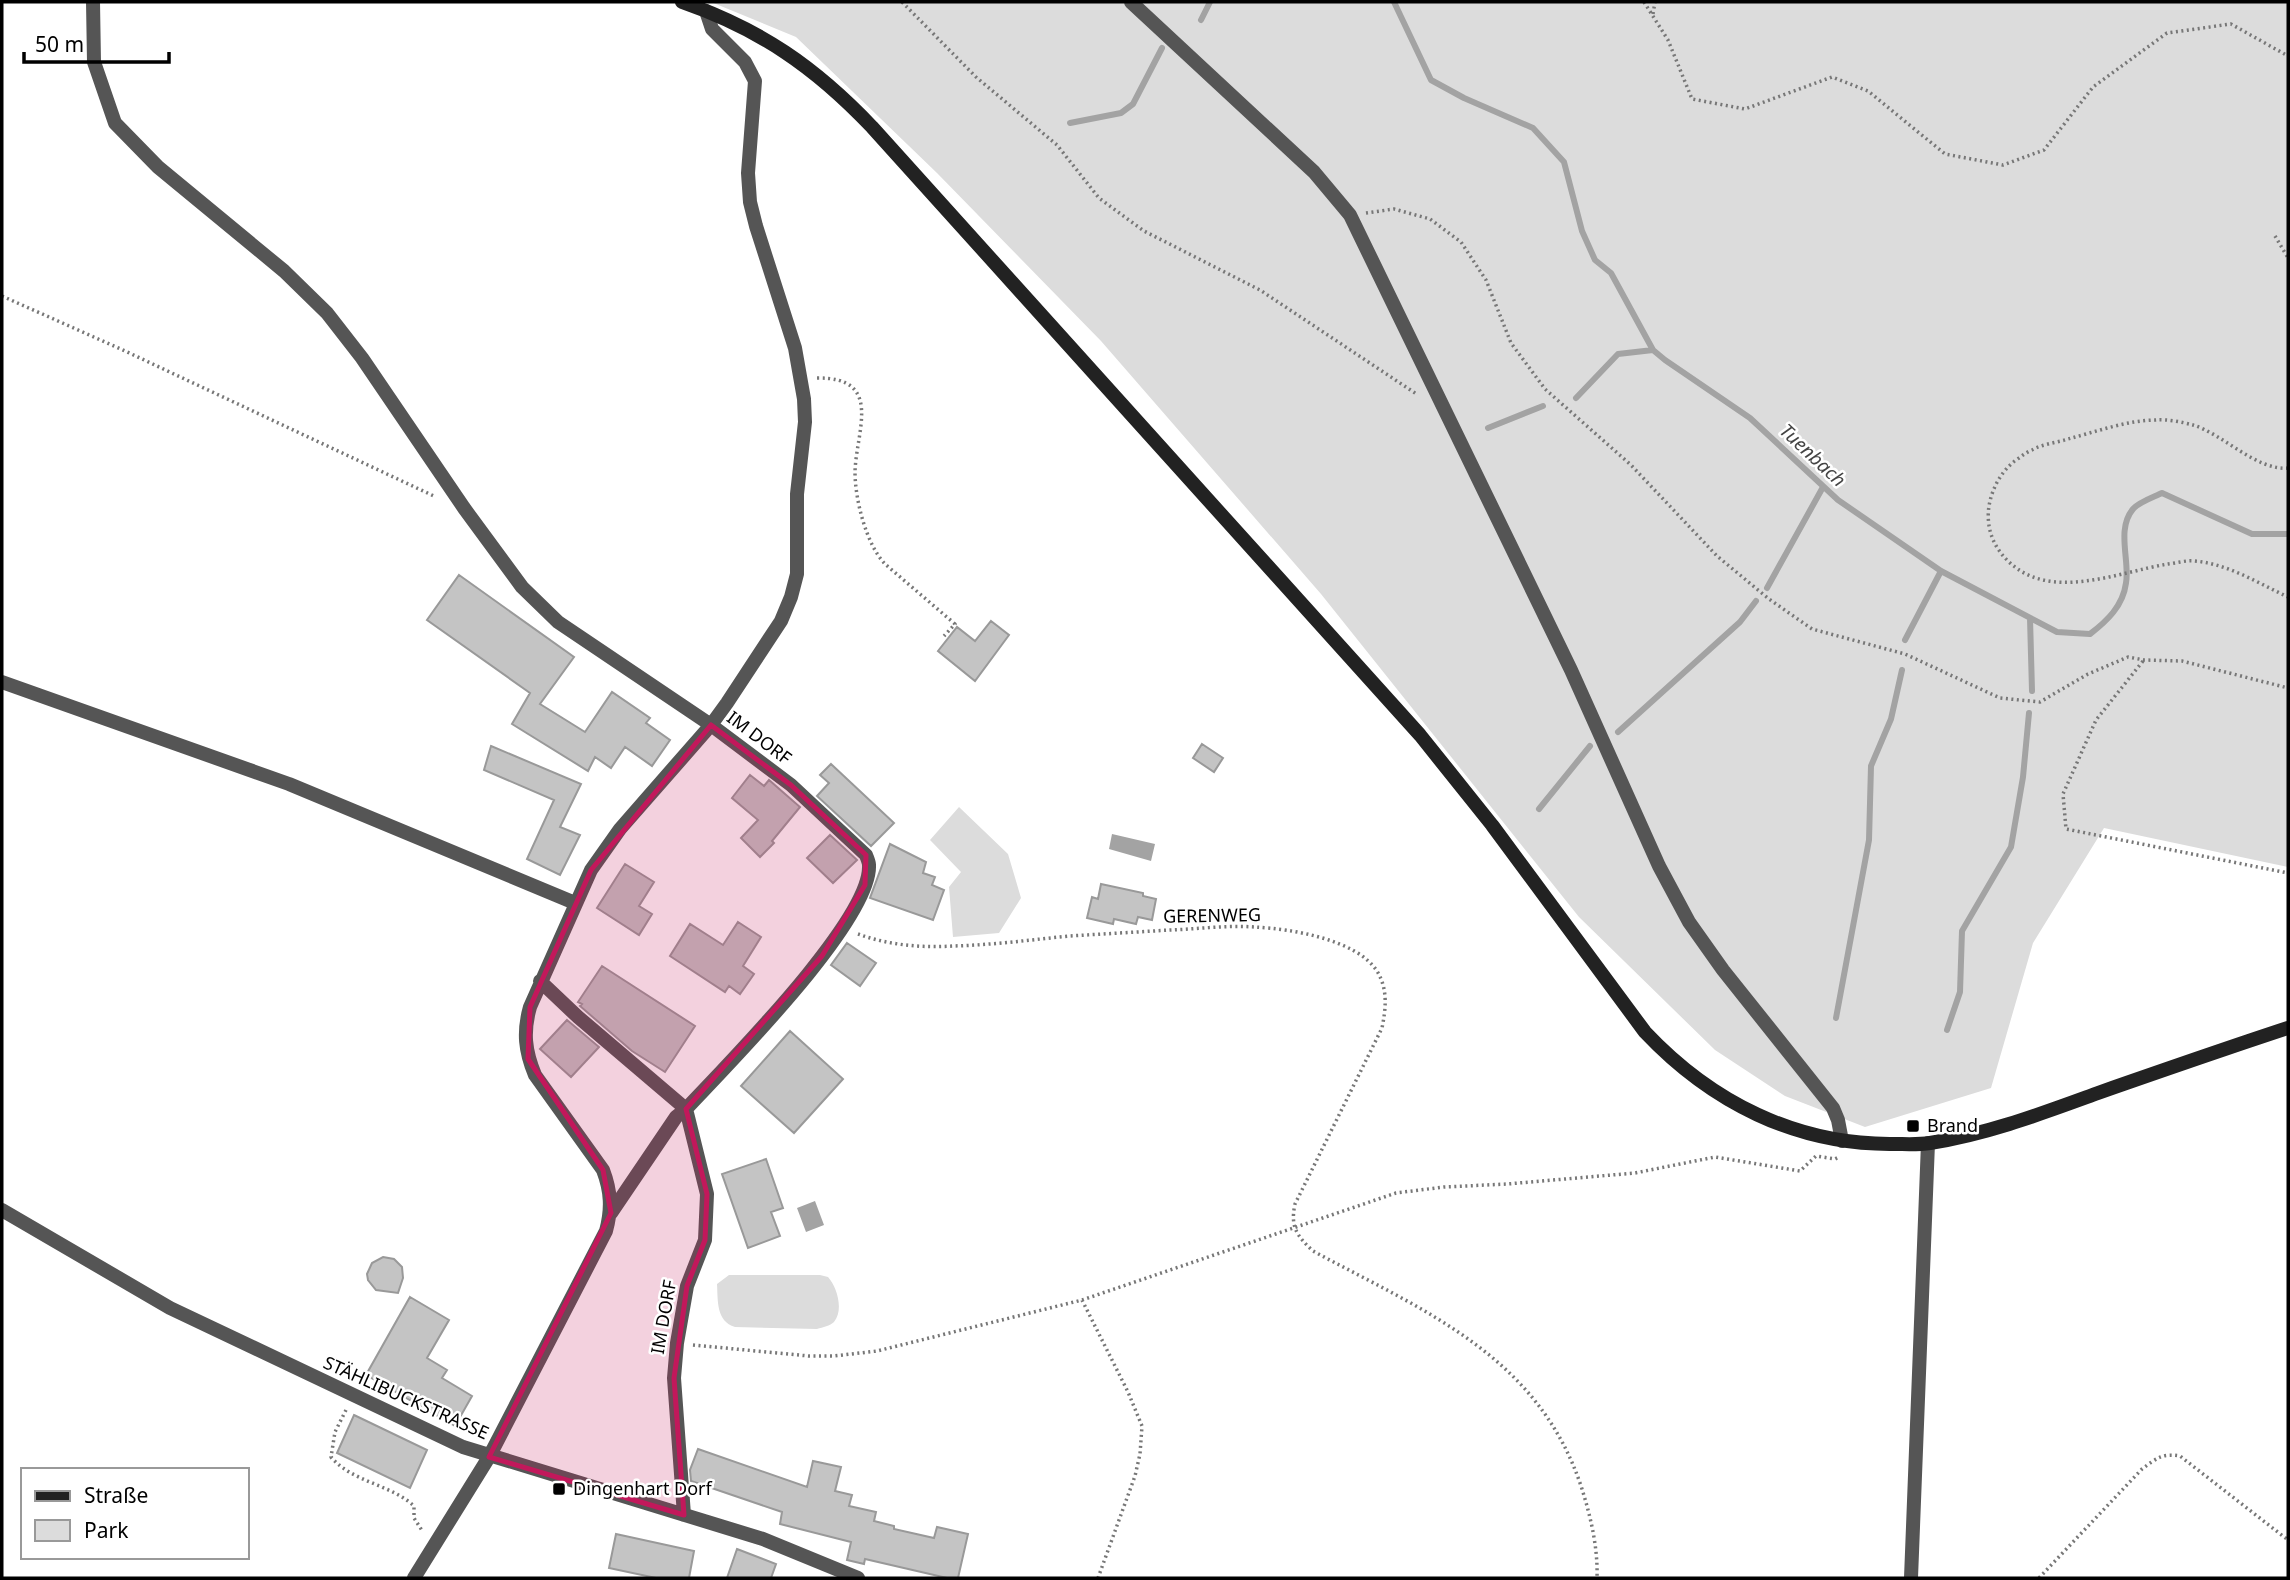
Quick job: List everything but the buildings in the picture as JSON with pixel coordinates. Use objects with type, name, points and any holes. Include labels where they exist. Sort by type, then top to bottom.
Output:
[{"type":"street","points":[[93,2],[94,62],[116,123],[158,167],[284,271],[327,313],[362,358],[464,508],[539,606],[600,651],[711,725],[765,647],[781,621],[791,597],[797,574],[797,494],[805,422],[801,381],[786,316],[750,202],[748,173],[755,81],[745,62],[712,29],[706,11]]},
{"type":"street","points":[[682,2],[742,26],[777,45],[820,78],[872,127],[1420,734],[1492,825],[1645,1032],[1666,1054],[1702,1083],[1746,1111],[1810,1134],[1873,1144],[1928,1143],[1964,1136],[2033,1116],[2288,1028]]},
{"type":"street","points":[[1130,2],[1314,172],[1350,215],[1571,670],[1659,866],[1689,922],[1723,970],[1833,1108],[1842,1141]]},
{"type":"street","points":[[2,682],[289,784],[575,903]]},
{"type":"street","name":"IM DORF","points":[[414,1578],[489,1457],[606,1231],[611,1213],[609,1185],[603,1170],[535,1075],[524,1040],[525,1024],[540,981],[591,870],[620,829],[711,725],[791,785],[866,855],[869,866],[865,885],[844,928],[761,1029],[686,1109],[707,1194],[705,1240],[687,1286],[677,1343],[675,1391],[684,1515]]},
{"type":"street","points":[[540,981],[686,1109],[676,1117],[611,1213]]},
{"type":"street","points":[[1911,1578],[1928,1143]]},
{"type":"street","name":"STÄHLIBUCKSTRASSE","points":[[2,1210],[170,1308],[463,1447],[763,1539],[858,1578]]},
{"type":"path","points":[[902,2],[976,77],[1057,145],[1099,198],[1144,231],[1260,290],[1330,334],[1446,414]]},
{"type":"path","points":[[1644,2],[1668,40],[1692,99],[1745,109],[1832,77],[1868,91],[1945,154],[2003,165],[2044,150],[2093,87],[2167,33],[2231,24],[2288,56]]},
{"type":"path","points":[[1653,14],[1655,2]]},
{"type":"path","points":[[1350,215],[1394,209],[1430,219],[1461,242],[1486,280],[1510,343],[1545,389],[1631,466],[1717,556],[1769,600],[1812,629],[1905,654],[2000,698],[2040,702],[2088,674],[2129,657],[2182,661],[2288,688]]},
{"type":"path","points":[[2275,236],[2288,258]]},
{"type":"path","points":[[2,296],[387,475],[464,508]]},
{"type":"path","points":[[801,381],[819,378],[842,380],[856,391],[862,409],[856,487],[872,546],[885,564],[955,624],[944,636]]},
{"type":"path","points":[[2288,468],[2278,469],[2194,425],[2156,419],[2034,449],[2011,463],[1992,492],[1988,515],[1990,533],[1999,552],[2010,563],[2028,575],[2057,583],[2112,578],[2139,569],[2192,560],[2221,565],[2288,597]]},
{"type":"path","points":[[2144,660],[2095,720],[2063,794],[2066,829],[2288,873]]},
{"type":"path","name":"GERENWEG","points":[[844,928],[885,942],[953,946],[1072,936],[1257,927],[1329,940],[1359,955],[1377,971],[1383,984],[1385,1010],[1382,1028],[1295,1204],[1292,1216],[1295,1228]]},
{"type":"path","points":[[677,1343],[809,1356],[877,1351],[1082,1300],[1369,1201],[1408,1191],[1635,1173],[1715,1157],[1800,1171],[1816,1156],[1835,1159],[1839,1157]]},
{"type":"path","points":[[1295,1228],[1299,1237],[1313,1251],[1454,1328],[1504,1366],[1525,1387],[1552,1424],[1578,1475],[1595,1539],[1597,1578]]},
{"type":"path","points":[[1082,1300],[1128,1392],[1142,1426],[1143,1439],[1135,1476],[1098,1578]]},
{"type":"path","points":[[354,1396],[335,1432],[331,1457],[340,1467],[403,1496],[414,1506],[414,1518],[420,1531],[438,1540]]},
{"type":"path","points":[[2039,1578],[2143,1469],[2158,1457],[2167,1454],[2180,1456],[2288,1539]]},
{"type":"highlighted area","points":[[711,725],[791,785],[866,855],[865,885],[822,956],[686,1109],[707,1194],[705,1240],[687,1286],[674,1378],[684,1515],[489,1457],[611,1213],[603,1170],[528,1059],[530,1007],[591,870]]},
{"type":"green space","points":[[711,2],[2288,2],[2288,867],[2104,828],[2033,943],[1991,1088],[1865,1127],[1785,1096],[1715,1050],[1579,917],[1321,594],[1101,341],[937,173],[796,37]]},
{"type":"green space","points":[[959,807],[1008,854],[1021,898],[999,933],[953,937],[949,887],[961,872],[930,840]]},
{"type":"green space","points":[[729,1275],[828,1277],[838,1299],[837,1317],[834,1322],[817,1329],[735,1327],[724,1320],[718,1303],[717,1284]]},
{"type":"shaded area","points":[[1112,834],[1155,844],[1151,861],[1109,849]]},
{"type":"shaded area","points":[[815,1201],[824,1225],[806,1232],[797,1208]]},
{"type":"waterway","points":[[1201,20],[1210,2]]},
{"type":"waterway","name":"Tuenbach","points":[[1394,2],[1431,80],[1464,98],[1533,128],[1564,162],[1582,231],[1595,260],[1611,273],[1653,350],[1750,418],[1838,500],[1941,571],[2057,632],[2090,634],[2108,618],[2122,599],[2127,574],[2125,526],[2133,509],[2143,502],[2162,493],[2252,534],[2288,534]]},
{"type":"waterway","points":[[1070,123],[1121,113],[1133,104],[1162,48]]},
{"type":"waterway","points":[[1576,398],[1618,354],[1653,350]]},
{"type":"waterway","points":[[1488,428],[1543,406]]},
{"type":"waterway","points":[[1767,588],[1823,487]]},
{"type":"waterway","points":[[1905,640],[1941,571]]},
{"type":"waterway","points":[[1618,732],[1740,622],[1756,601]]},
{"type":"waterway","points":[[2030,618],[2032,691]]},
{"type":"waterway","points":[[1836,1018],[1869,840],[1871,766],[1891,719],[1902,670]]},
{"type":"waterway","points":[[1947,1030],[1960,992],[1962,931],[2011,847],[2023,777],[2029,713]]},
{"type":"waterway","points":[[1539,809],[1590,746]]},
{"type":"place","name":"Brand","points":[[1913,1126]]},
{"type":"place","name":"Dingenhart Dorf","points":[[559,1489]]}]
